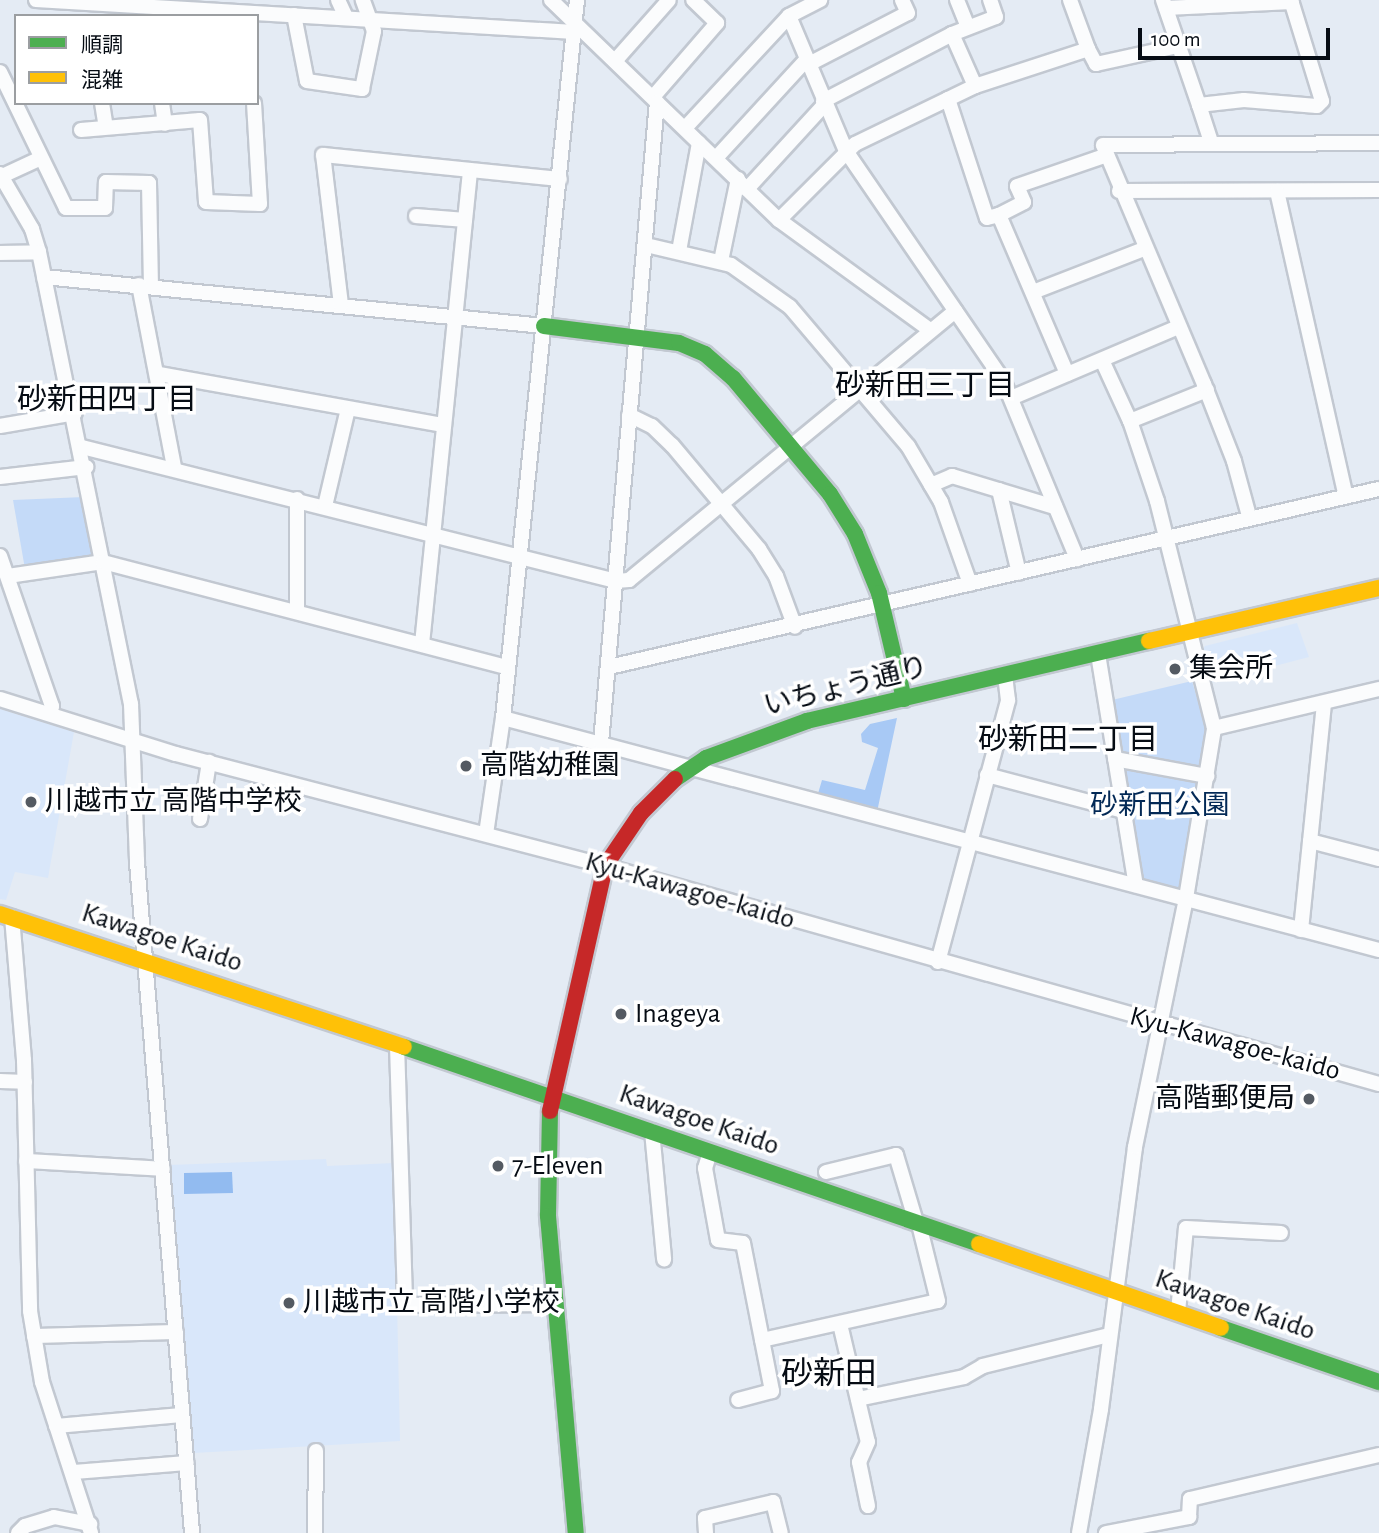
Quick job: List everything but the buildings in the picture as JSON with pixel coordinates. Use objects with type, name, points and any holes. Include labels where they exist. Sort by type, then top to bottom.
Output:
[{"type":"main road","points":[[544,326],[679,343],[721,366],[830,494],[855,534],[882,604],[904,699]]},
{"type":"main road","name":"いちょう通り","points":[[576,1533],[548,1216],[552,1098],[605,866],[641,813],[690,767],[758,736],[904,699],[1379,589]]},
{"type":"main road","name":"Kawagoe Kaido","points":[[6,915],[145,958],[1379,1382]]},
{"type":"street","points":[[36,0],[82,6],[106,2],[294,15],[575,28]]},
{"type":"street","points":[[338,0],[346,17]]},
{"type":"street","points":[[294,15],[307,81],[362,89],[374,31],[363,0]]},
{"type":"street","points":[[551,0],[575,28],[686,127],[699,143],[779,220],[930,330]]},
{"type":"street","points":[[486,834],[503,718],[577,0]]},
{"type":"street","points":[[614,61],[669,0]]},
{"type":"street","points":[[601,743],[646,245],[655,99],[717,23],[692,0]]},
{"type":"street","points":[[686,127],[789,16],[820,0]]},
{"type":"street","points":[[716,158],[808,61],[908,13],[902,0]]},
{"type":"street","points":[[957,0],[968,27]]},
{"type":"street","points":[[721,261],[742,184],[824,103],[952,34],[996,16],[990,0]]},
{"type":"street","points":[[1070,0],[1096,64],[1178,46]]},
{"type":"street","points":[[1199,105],[1244,100],[1317,106],[1322,101],[1291,1],[1165,4],[1211,142]]},
{"type":"street","points":[[789,16],[846,151],[1003,380],[1077,559]]},
{"type":"street","points":[[952,34],[975,86]]},
{"type":"street","points":[[779,220],[846,151],[975,86],[1088,49]]},
{"type":"street","points":[[0,72],[14,101]]},
{"type":"street","points":[[947,99],[987,218],[1024,202],[1017,187],[1107,155]]},
{"type":"street","points":[[16,105],[69,211],[105,208],[106,182],[149,183],[145,285],[174,467]]},
{"type":"street","points":[[102,105],[106,127]]},
{"type":"street","points":[[162,105],[165,124]]},
{"type":"street","points":[[81,130],[200,121],[206,202],[260,204],[263,199],[254,105]]},
{"type":"street","points":[[1249,516],[1234,461],[1207,390],[1119,191],[1103,145],[1211,142],[1379,143]]},
{"type":"street","points":[[679,251],[699,143]]},
{"type":"street","points":[[341,305],[323,155],[560,179]]},
{"type":"street","points":[[41,158],[1,176],[32,229],[39,252],[82,447],[131,704],[145,958],[192,1533]]},
{"type":"street","points":[[422,644],[470,170]]},
{"type":"street","points":[[1119,191],[1379,190]]},
{"type":"street","points":[[1277,191],[1346,496]]},
{"type":"street","points":[[999,215],[1067,374]]},
{"type":"street","points":[[416,216],[465,220]]},
{"type":"street","points":[[646,245],[721,261],[782,299],[908,446],[949,520],[970,584]]},
{"type":"street","points":[[1032,292],[1144,249]]},
{"type":"street","points":[[0,253],[39,252]]},
{"type":"street","points":[[44,277],[544,326]]},
{"type":"street","points":[[82,447],[174,467],[616,582],[629,580],[955,311]]},
{"type":"street","points":[[1011,398],[1178,327]]},
{"type":"street","points":[[1079,1533],[1109,1335],[1113,1291],[1157,1023],[1186,898],[1214,728],[1166,538],[1130,421],[1102,360]]},
{"type":"street","points":[[159,374],[443,425]]},
{"type":"street","points":[[1130,421],[1207,390]]},
{"type":"street","points":[[326,506],[348,410]]},
{"type":"street","points":[[0,426],[75,413]]},
{"type":"street","points":[[629,415],[664,437],[722,504],[769,564],[795,626]]},
{"type":"street","points":[[0,477],[86,467]]},
{"type":"street","points":[[931,485],[952,476],[1055,507]]},
{"type":"street","points":[[609,667],[795,626],[1249,516],[1379,489]]},
{"type":"street","points":[[999,490],[1019,573]]},
{"type":"street","points":[[297,499],[297,610]]},
{"type":"street","points":[[0,556],[52,706],[50,714]]},
{"type":"street","points":[[8,576],[103,562],[297,610],[507,667]]},
{"type":"street","points":[[1098,654],[1136,885]]},
{"type":"street","points":[[938,962],[1007,700],[1004,677]]},
{"type":"street","points":[[1214,728],[1379,689]]},
{"type":"street","name":"Kyu-Kawagoe-kaido","points":[[0,699],[132,741],[605,866],[938,962],[1379,1084]]},
{"type":"street","points":[[1301,930],[1324,703]]},
{"type":"street","points":[[503,718],[1379,950]]},
{"type":"street","points":[[1115,759],[1207,775]]},
{"type":"street","points":[[200,819],[209,762]]},
{"type":"street","points":[[987,775],[1123,811]]},
{"type":"street","points":[[1310,841],[1379,859]]},
{"type":"street","points":[[6,915],[6,946],[25,1082],[34,1336],[56,1426],[74,1472],[91,1529]]},
{"type":"street","points":[[397,1045],[405,1305],[556,1304]]},
{"type":"street","points":[[0,1081],[25,1082]]},
{"type":"street","points":[[652,1131],[664,1259]]},
{"type":"street","points":[[709,1152],[705,1168],[718,1240],[743,1243],[772,1391],[738,1400]]},
{"type":"street","points":[[762,1340],[940,1299],[897,1155],[827,1172]]},
{"type":"street","points":[[26,1161],[163,1169]]},
{"type":"street","points":[[1178,1312],[1186,1228],[1281,1233]]},
{"type":"street","points":[[840,1324],[868,1442],[859,1462],[868,1506]]},
{"type":"street","points":[[34,1336],[176,1332]]},
{"type":"street","points":[[858,1399],[964,1377],[983,1366],[1109,1335]]},
{"type":"street","points":[[56,1426],[182,1415]]},
{"type":"street","points":[[315,1533],[316,1451]]},
{"type":"street","points":[[1193,1533],[1189,1517],[1190,1499],[1379,1455]]},
{"type":"street","points":[[74,1472],[187,1462]]},
{"type":"street","points":[[706,1533],[705,1518],[773,1502],[781,1533]]},
{"type":"street","points":[[18,1533],[25,1526],[54,1517],[91,1529]]},
{"type":"street","points":[[1105,1533],[1189,1517]]},
{"type":"shaded area","points":[[1297,623],[1309,657],[1210,683],[1202,650],[1205,646]]},
{"type":"shaded area","name":"川越市立 高階中学校","points":[[0,709],[74,732],[48,878],[15,872],[6,900],[0,899]]},
{"type":"shaded area","points":[[897,718],[877,812],[817,797],[822,780],[865,790],[878,748],[862,742],[861,734],[870,724]]},
{"type":"shaded area","name":"川越市立 高階小学校","points":[[326,1159],[327,1166],[394,1163],[400,1441],[194,1453],[169,1165]]},
{"type":"shaded area","points":[[232,1172],[233,1193],[184,1194],[184,1173]]},
{"type":"green space","points":[[84,497],[95,556],[25,569],[13,500]]},
{"type":"green space","points":[[1192,681],[1206,729],[1200,767],[1121,757],[1112,700]]},
{"type":"green space","name":"砂新田公園","points":[[1124,767],[1197,780],[1180,887],[1175,890],[1140,881]]},
{"type":"traffic: fast","points":[[544,326],[679,343],[705,354],[733,378],[830,494],[855,534],[879,593],[904,699]]},
{"type":"traffic: fast","points":[[675,779],[706,758],[807,721],[1149,641]]},
{"type":"traffic: fast","points":[[404,1047],[979,1244]]},
{"type":"traffic: fast","points":[[550,1111],[548,1216],[576,1533]]},
{"type":"traffic: fast","points":[[1221,1328],[1379,1382]]},
{"type":"traffic: slow","points":[[1149,641],[1379,588]]},
{"type":"traffic: slow","points":[[0,914],[404,1047]]},
{"type":"traffic: slow","points":[[979,1244],[1221,1328]]},
{"type":"traffic: jam","points":[[550,1111],[605,866],[641,813],[675,779]]},
{"type":"place","name":"集会所","points":[[1175,669]]},
{"type":"place","name":"高階幼稚園","points":[[466,766]]},
{"type":"place","name":"川越市立 高階中学校","points":[[31,802]]},
{"type":"place","name":"Inageya","points":[[621,1014]]},
{"type":"place","name":"高階郵便局","points":[[1309,1099]]},
{"type":"place","name":"7-Eleven","points":[[498,1166]]},
{"type":"place","name":"川越市立 高階小学校","points":[[289,1303]]},
{"type":"district","name":"砂新田三丁目","points":[[925,386]]},
{"type":"district","name":"砂新田四丁目","points":[[107,400]]},
{"type":"district","name":"砂新田二丁目","points":[[1068,740]]},
{"type":"district","name":"砂新田","points":[[829,1374]]}]
